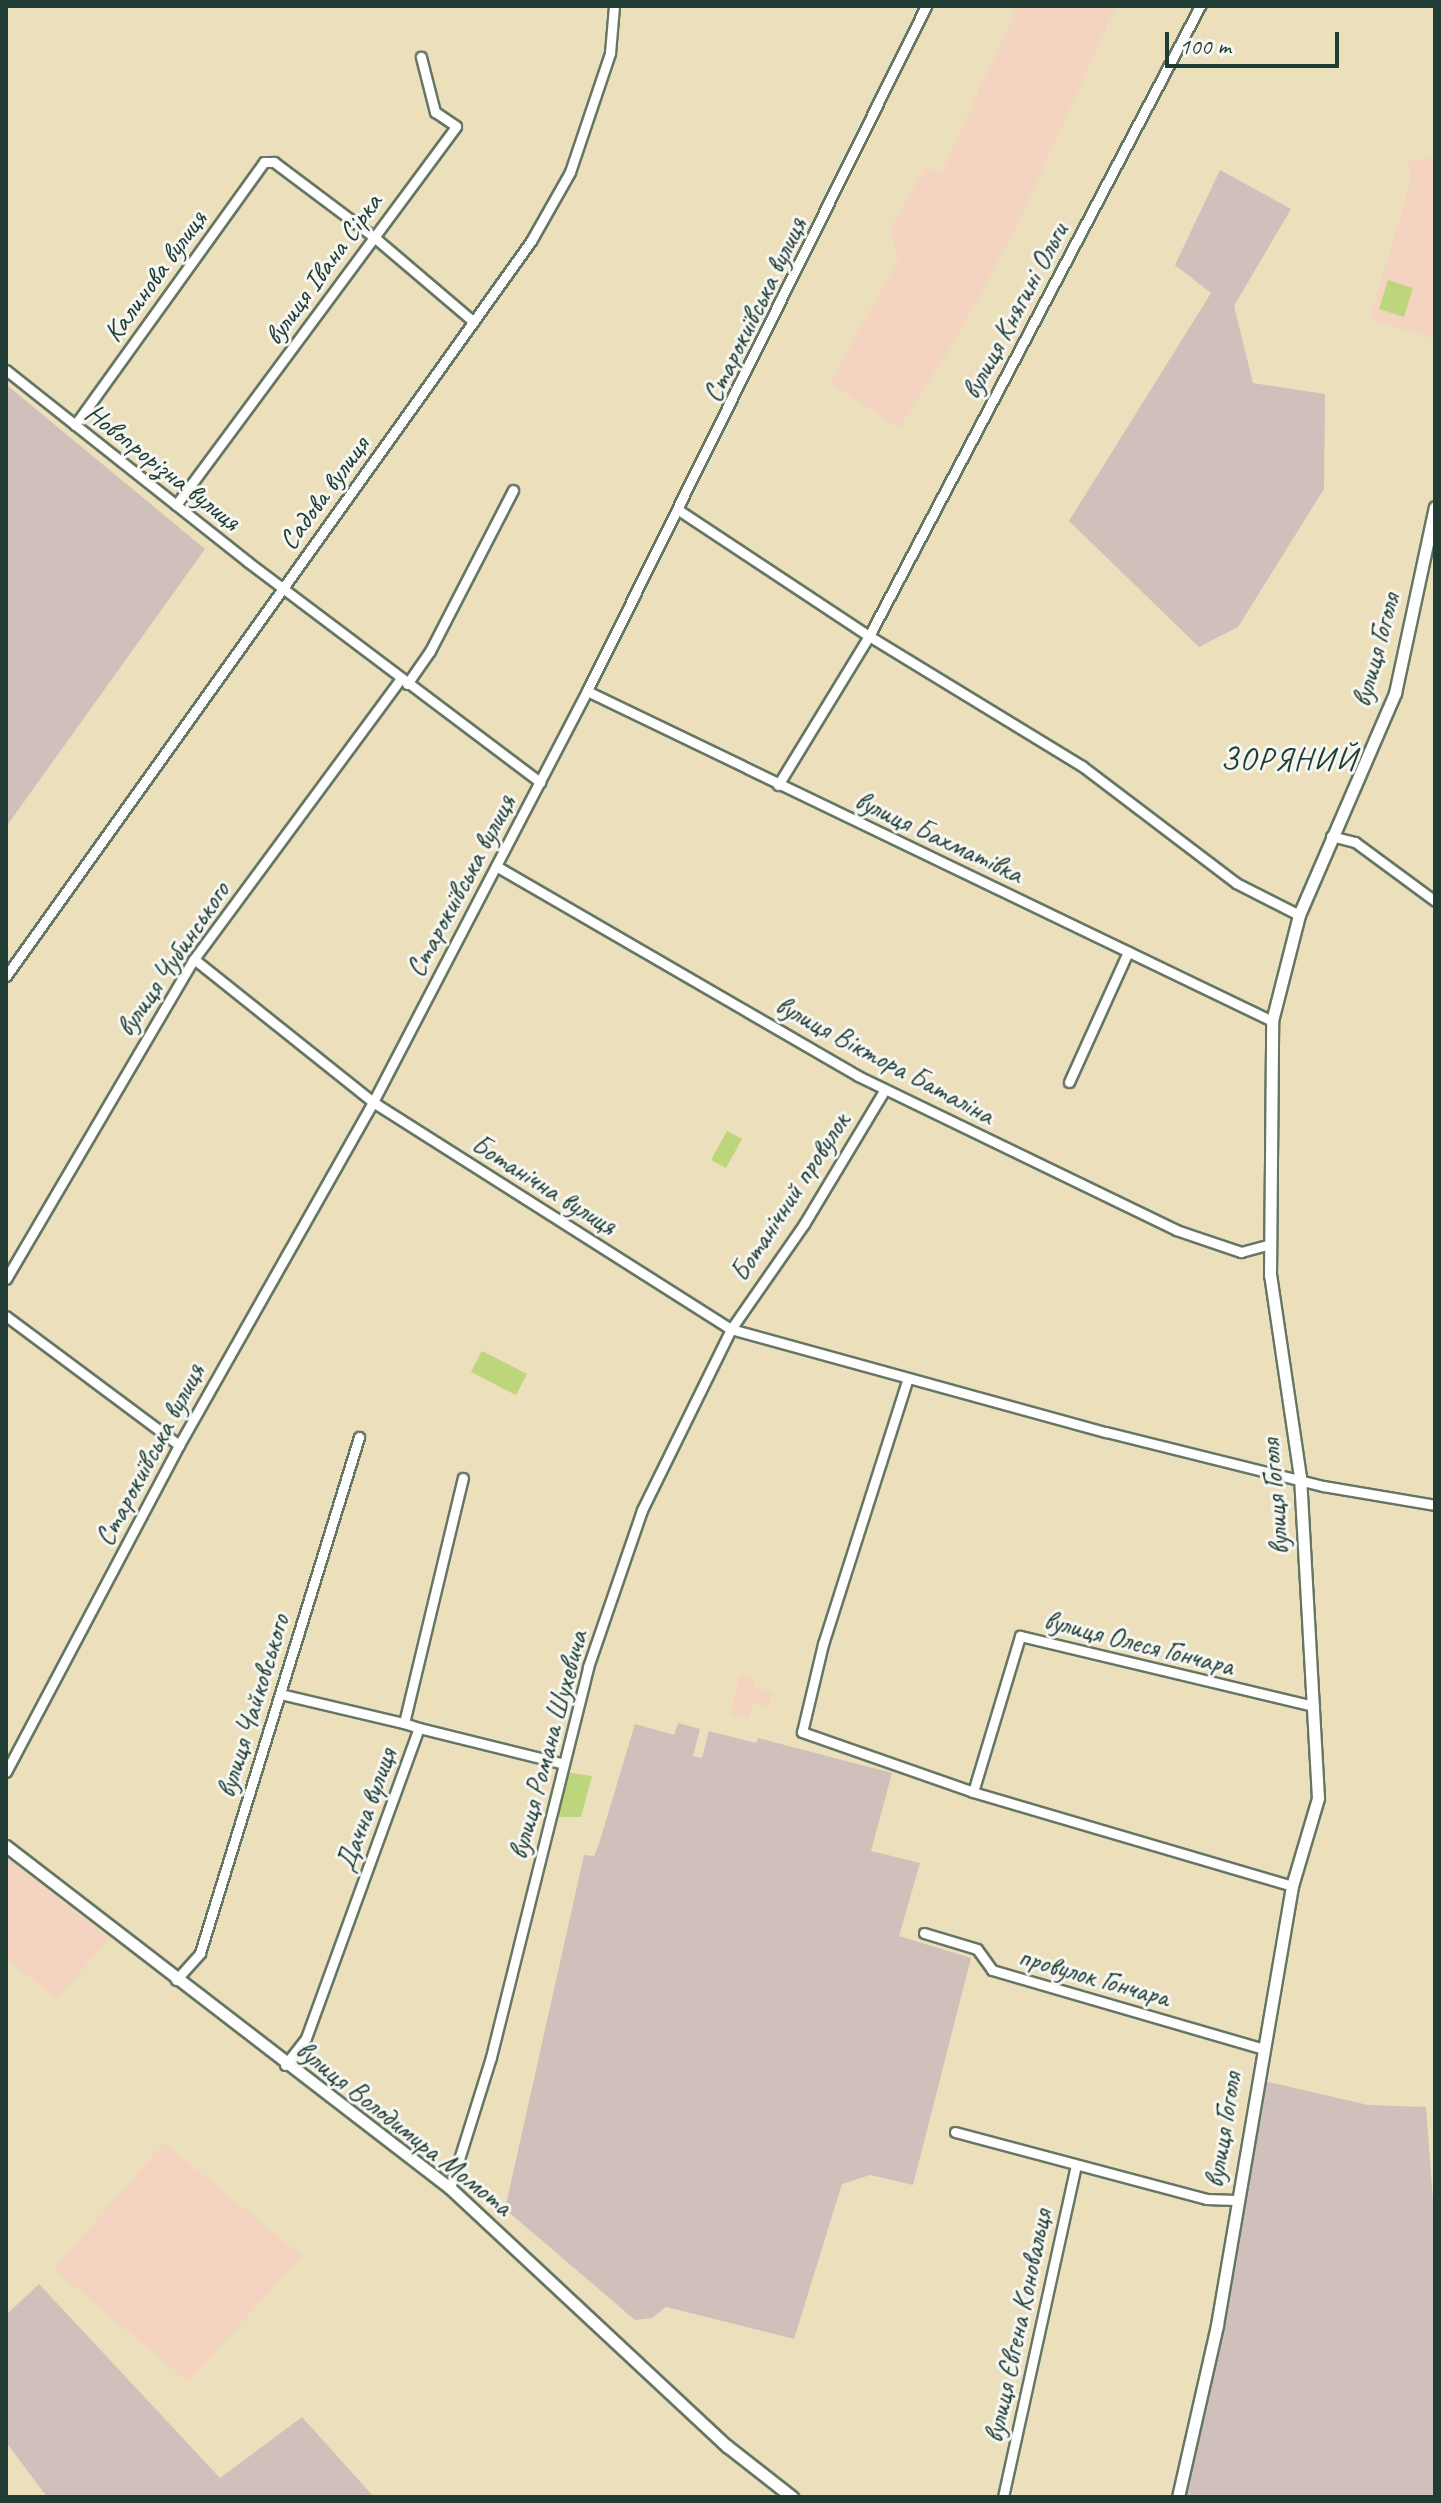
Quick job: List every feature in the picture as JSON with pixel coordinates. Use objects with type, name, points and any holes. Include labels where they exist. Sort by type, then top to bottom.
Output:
[{"type":"street","name":"Садова вулиця","points":[[6,976],[531,241],[570,172],[610,53],[614,6]]},
{"type":"street","name":"Старокиївська вулиця","points":[[6,1772],[179,1445],[373,1102],[540,782],[680,511],[926,6]]},
{"type":"street","name":"вулиця Княгині Ольги","points":[[778,785],[869,636],[1200,6]]},
{"type":"street","name":"вулиця Івана Сірка","points":[[176,505],[456,126],[435,112],[421,57]]},
{"type":"street","name":"Калинова вулиця","points":[[75,425],[264,162],[274,162],[374,237]]},
{"type":"street","points":[[374,237],[474,322]]},
{"type":"street","name":"Новопрорізна вулиця","points":[[6,370],[283,589],[540,782]]},
{"type":"street","points":[[404,682],[430,651],[513,490]]},
{"type":"street","name":"вулиця Гоголя","points":[[1178,2497],[1217,2325],[1261,2048],[1292,1886],[1318,1798],[1300,1477],[1270,1275],[1272,1021],[1299,915],[1395,693],[1435,507]]},
{"type":"street","points":[[680,511],[869,636],[1082,766],[1236,883],[1299,915]]},
{"type":"street","name":"вулиця Чубинського","points":[[6,1279],[194,959],[404,682]]},
{"type":"street","name":"вулиця Бахматівка","points":[[587,691],[1272,1021]]},
{"type":"street","points":[[1331,836],[1355,842],[1435,901]]},
{"type":"street","name":"вулиця Віктора Баталіна","points":[[496,866],[885,1089],[1176,1230],[1241,1252],[1270,1244]]},
{"type":"street","points":[[1069,1082],[1128,952]]},
{"type":"street","name":"Ботанічна вулиця","points":[[194,959],[373,1102],[731,1329],[907,1381],[1300,1477],[1323,1486],[1435,1505]]},
{"type":"street","name":"Ботанічний провулок","points":[[731,1329],[804,1224],[885,1089]]},
{"type":"street","points":[[6,1316],[179,1445]]},
{"type":"street","name":"вулиця Романа Шухевича","points":[[450,2188],[491,2057],[588,1667],[642,1510],[731,1329]]},
{"type":"street","points":[[907,1381],[823,1644],[802,1732],[973,1792],[1292,1886]]},
{"type":"street","name":"вулиця Чайковського","points":[[176,1980],[200,1953],[359,1437]]},
{"type":"street","name":"Дачна вулиця","points":[[285,2065],[306,2038],[419,1728],[404,1723],[463,1478]]},
{"type":"street","name":"вулиця Олеся Гончара","points":[[973,1792],[1020,1636],[1314,1706]]},
{"type":"street","points":[[280,1694],[404,1723]]},
{"type":"street","points":[[419,1728],[564,1764]]},
{"type":"street","name":"вулиця Володимира Момота","points":[[6,1846],[285,2065],[450,2188],[727,2446],[792,2497]]},
{"type":"street","name":"провулок Гончара","points":[[924,1933],[977,1949],[992,1970],[1261,2048]]},
{"type":"street","points":[[955,2132],[1206,2199],[1236,2200]]},
{"type":"street","name":"вулиця Євгена Коновальця","points":[[1003,2497],[1076,2165]]},
{"type":"shaded area","points":[[1018,6],[1116,6],[1016,228],[954,342],[899,428],[830,383],[898,260],[890,229],[926,167],[941,173]]},
{"type":"shaded area","points":[[1435,157],[1435,339],[1370,319],[1411,181],[1408,161]]},
{"type":"shaded area","points":[[1220,170],[1291,209],[1234,306],[1253,383],[1325,394],[1324,489],[1238,627],[1199,647],[1069,521],[1211,293],[1175,265]]},
{"type":"shaded area","points":[[8,386],[205,549],[6,827],[6,388]]},
{"type":"shaded area","points":[[740,1675],[755,1679],[754,1687],[773,1692],[769,1707],[752,1704],[749,1719],[730,1715]]},
{"type":"shaded area","points":[[678,1723],[700,1729],[693,1756],[702,1758],[709,1731],[756,1743],[758,1738],[892,1773],[871,1851],[920,1863],[899,1936],[971,1958],[913,2185],[870,2175],[842,2184],[794,2339],[666,2307],[652,2318],[635,2320],[505,2209],[584,1855],[594,1856],[599,1844],[635,1724],[674,1735]]},
{"type":"shaded area","points":[[6,1857],[109,1939],[56,1999],[6,1957]]},
{"type":"shaded area","points":[[1265,2081],[1368,2105],[1426,2107],[1435,2226],[1435,2497],[1185,2497],[1224,2325]]},
{"type":"shaded area","points":[[164,2143],[302,2256],[188,2382],[54,2269]]},
{"type":"shaded area","points":[[39,2284],[220,2478],[302,2417],[374,2497],[47,2497],[6,2442],[6,2315]]},
{"type":"green space","points":[[1388,280],[1413,288],[1404,317],[1379,309]]},
{"type":"green space","points":[[727,1131],[742,1139],[726,1168],[711,1160]]},
{"type":"green space","points":[[482,1351],[527,1374],[516,1395],[471,1372]]},
{"type":"green space","points":[[565,1772],[592,1776],[581,1817],[555,1817]]},
{"type":"district","name":"ЗОРЯНИЙ","points":[[1289,759]]}]
